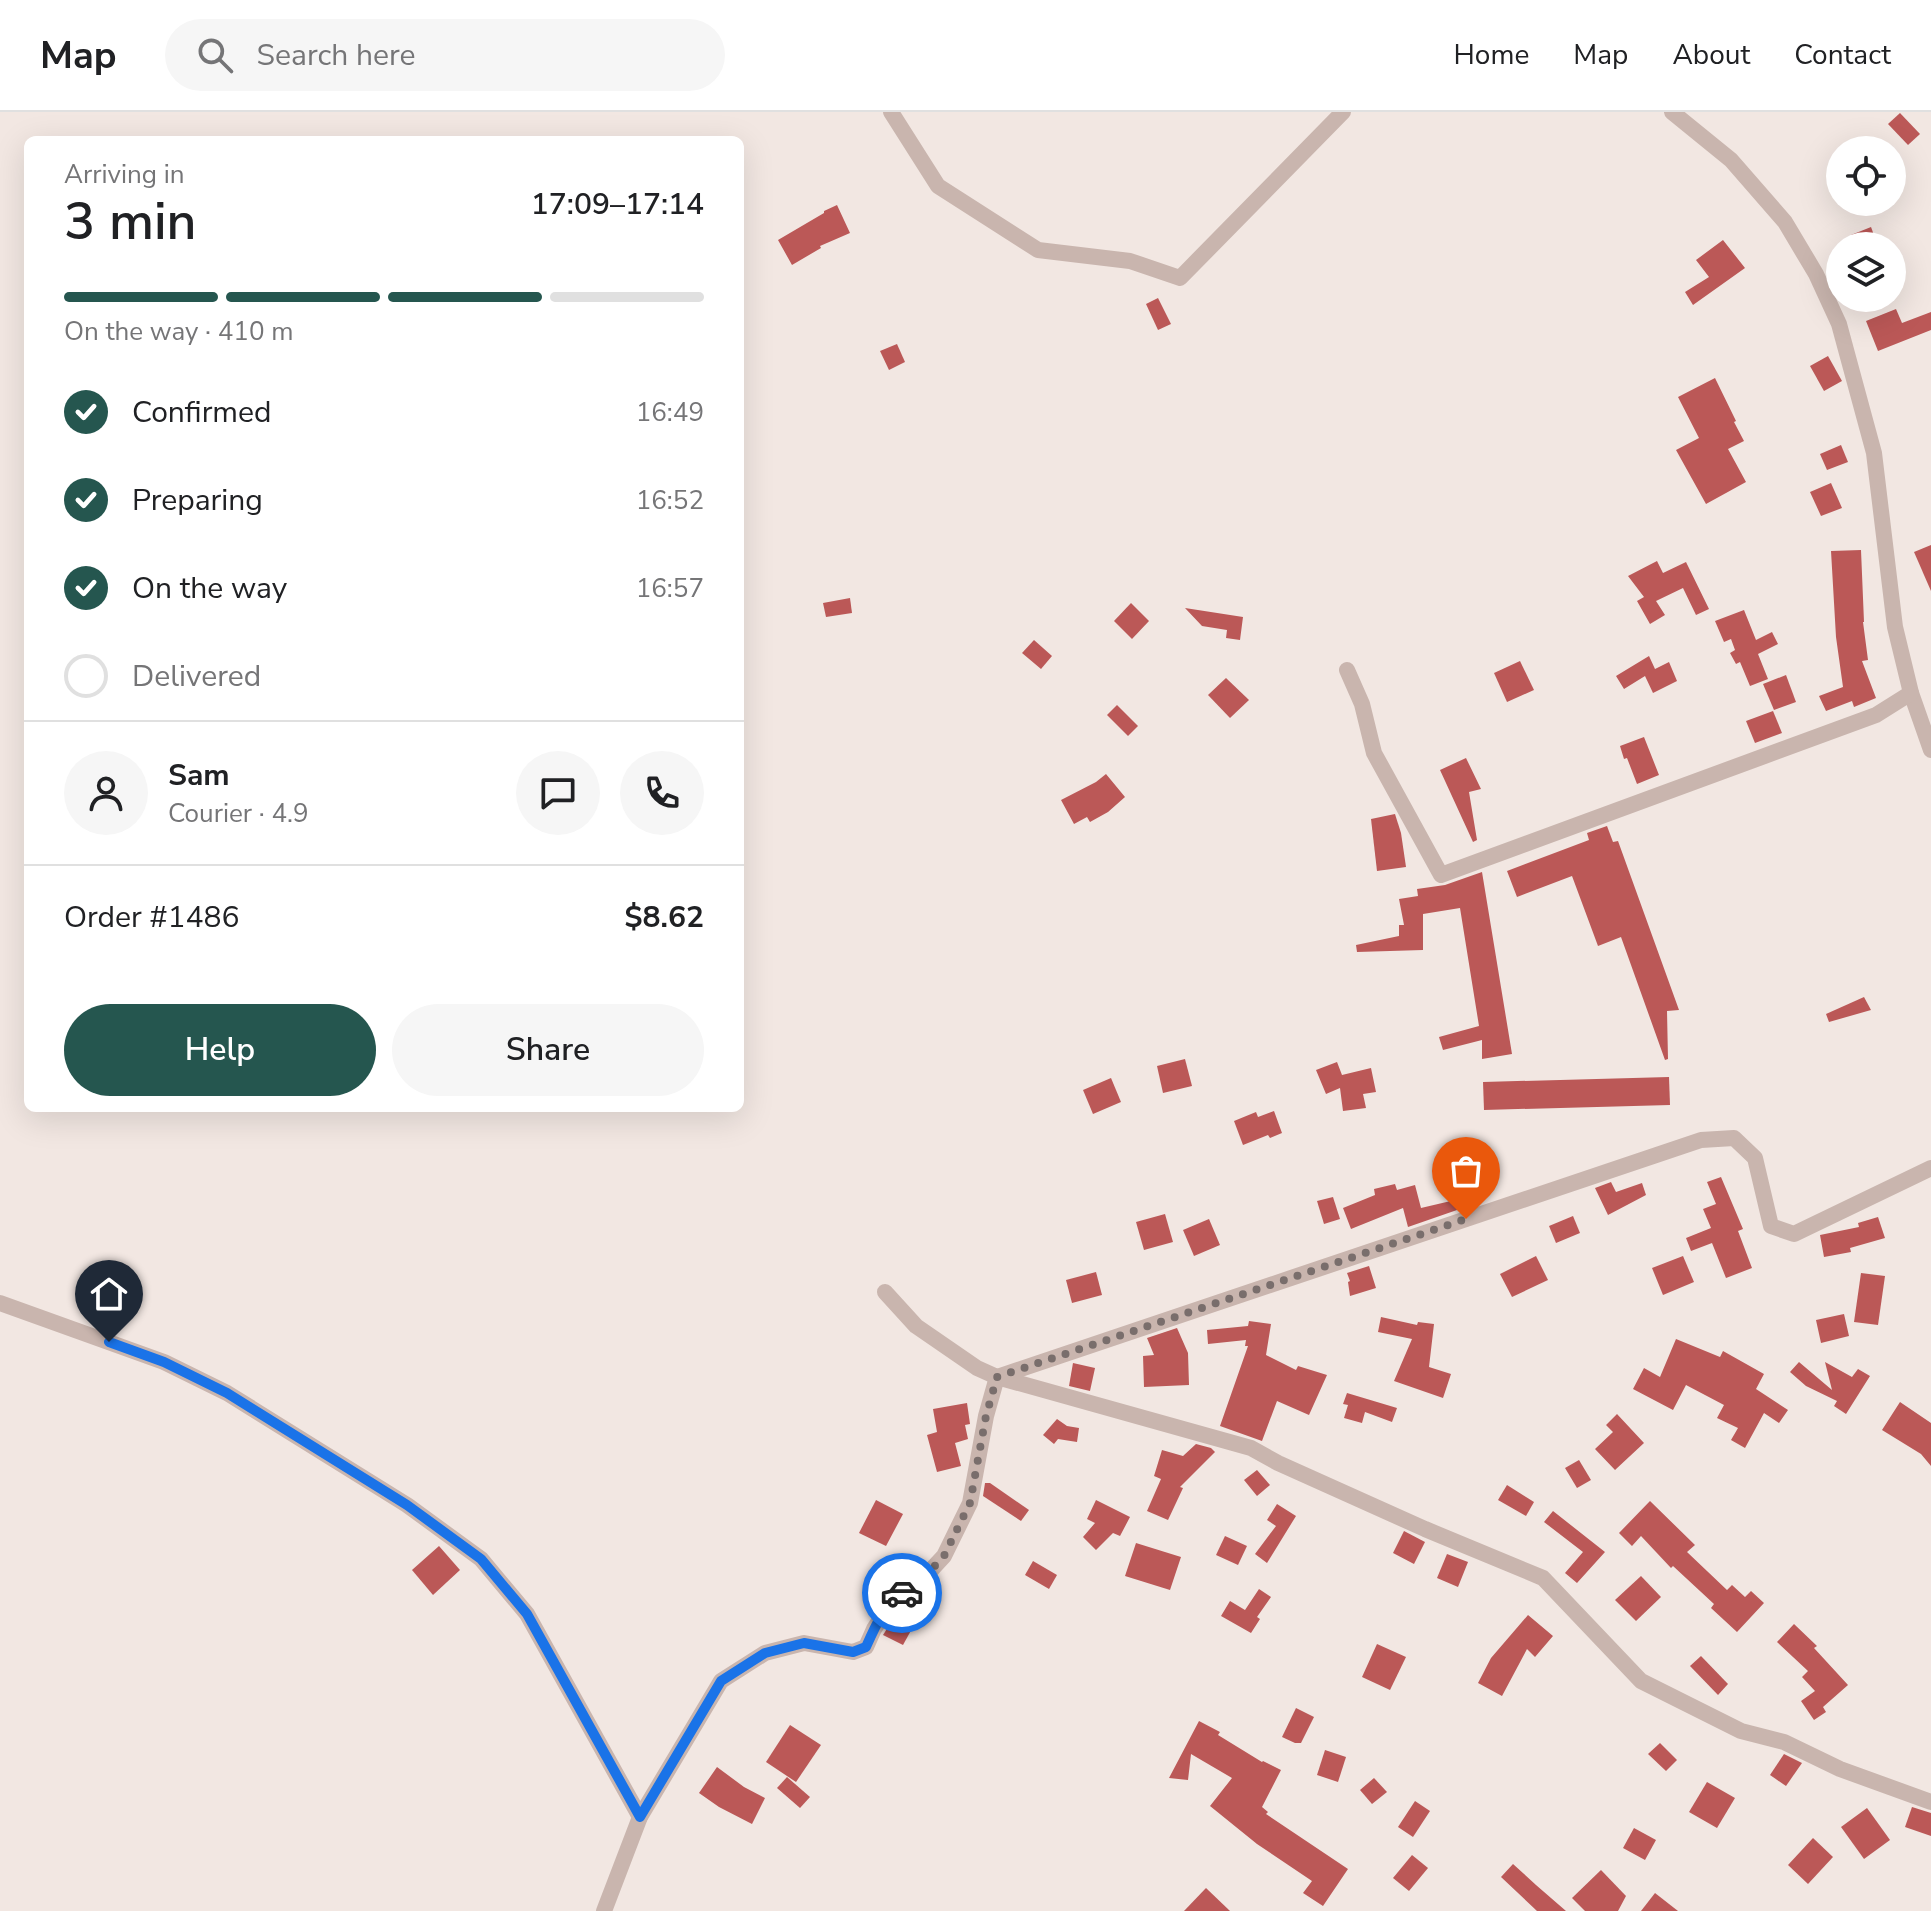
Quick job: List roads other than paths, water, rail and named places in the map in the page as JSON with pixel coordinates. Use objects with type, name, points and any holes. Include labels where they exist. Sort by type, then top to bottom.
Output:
[{"type":"street","points":[[891,112],[938,186],[1038,250],[1130,261],[1180,278],[1343,112]]},
{"type":"street","points":[[1672,112],[1731,160],[1785,222],[1816,274],[1839,324],[1874,453],[1895,627],[1911,693],[1931,750]]},
{"type":"street","points":[[1347,670],[1362,704],[1374,753],[1441,875],[1876,715],[1911,693]]},
{"type":"street","points":[[997,1377],[1701,1140],[1734,1138],[1755,1158],[1771,1226],[1794,1234],[1931,1168]]},
{"type":"street","points":[[885,1292],[916,1326],[977,1368],[997,1377],[1251,1448],[1425,1529],[1543,1578],[1641,1681],[1741,1731],[1784,1742],[1840,1769],[1931,1802]]},
{"type":"street","points":[[0,1303],[164,1362],[227,1393],[407,1505],[481,1559],[527,1614],[640,1817]]},
{"type":"street","points":[[604,1911],[640,1817],[721,1681],[765,1653],[804,1643],[853,1652],[866,1647],[895,1597],[919,1583],[944,1556],[970,1503],[986,1416],[997,1377]]}]
